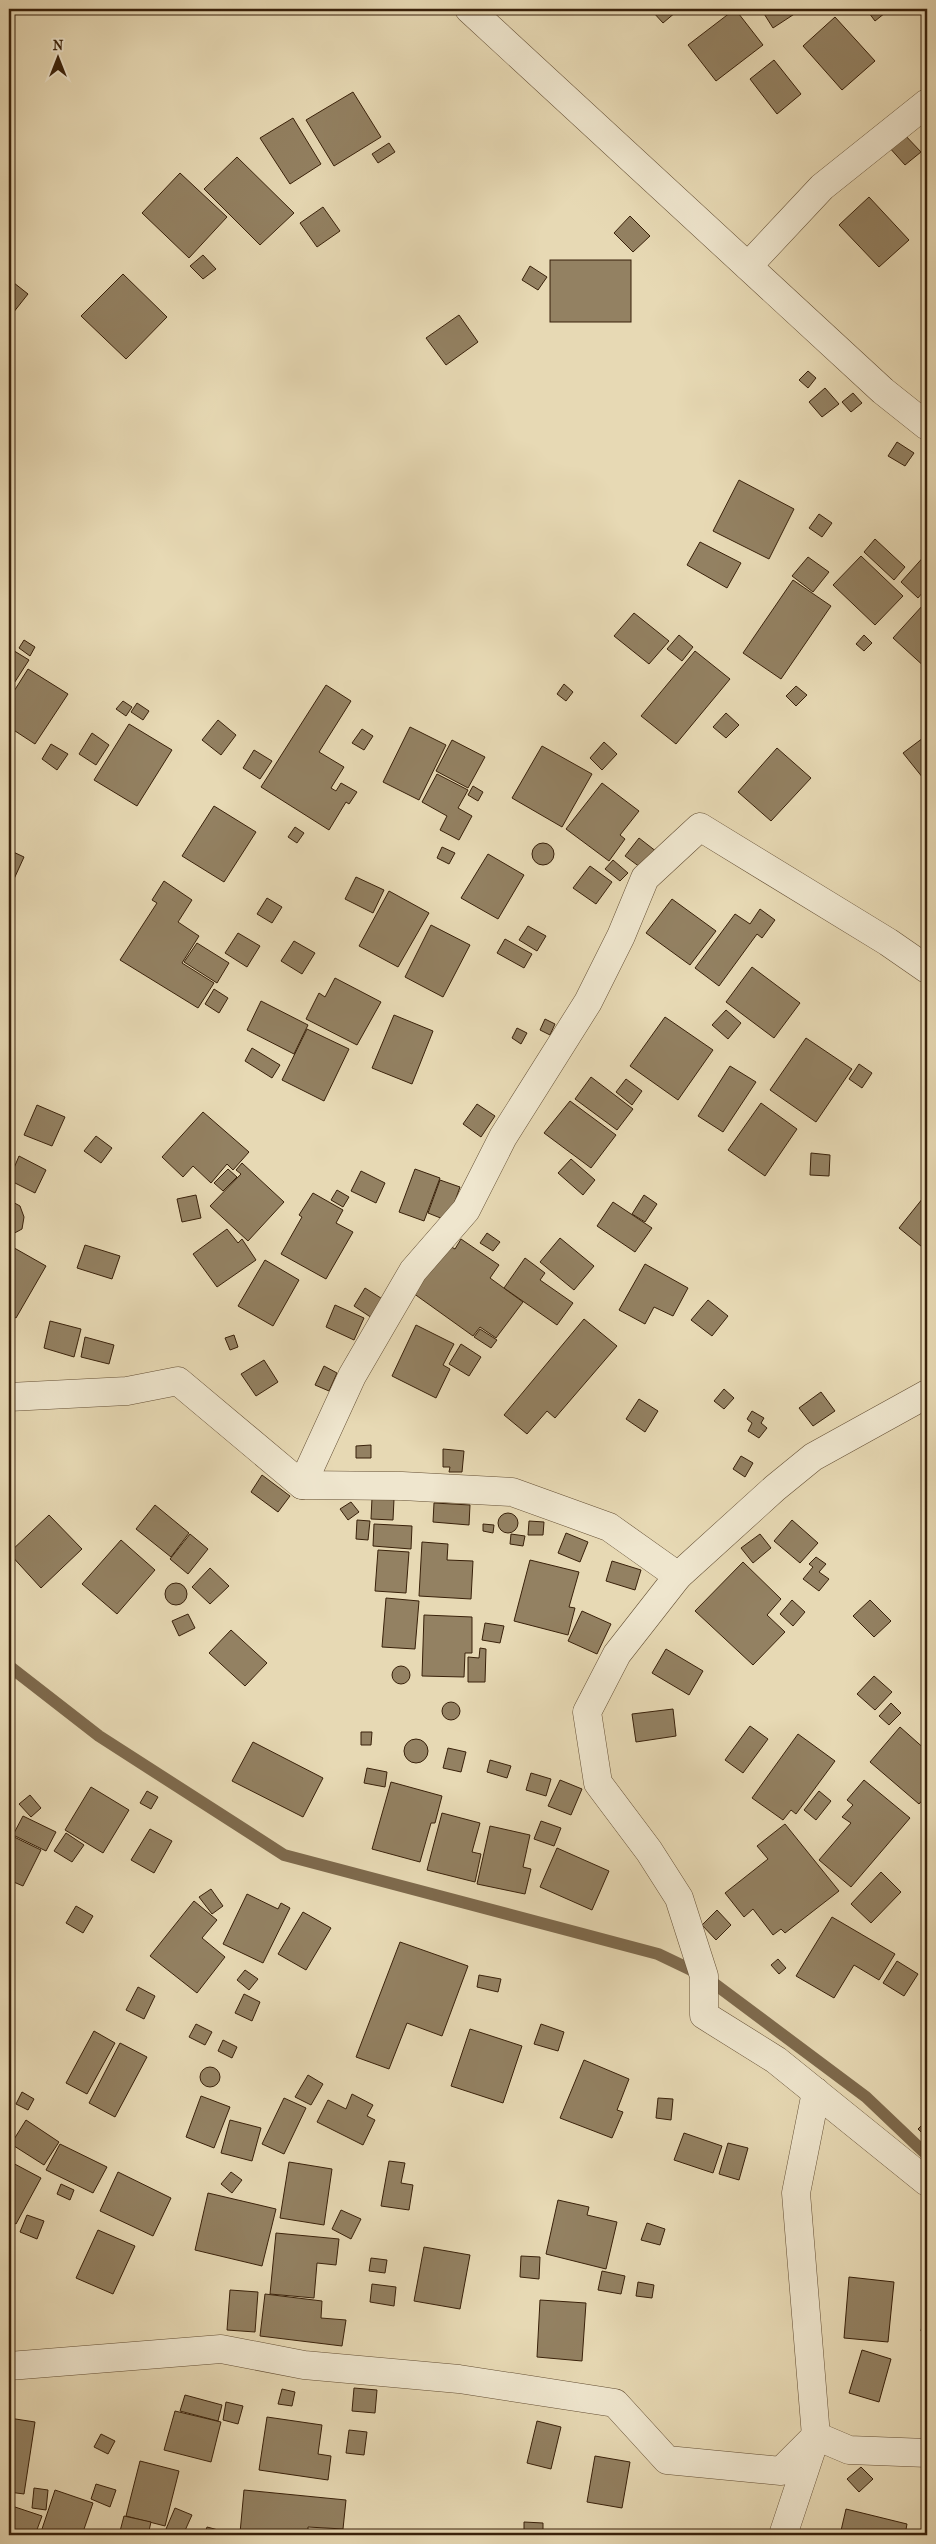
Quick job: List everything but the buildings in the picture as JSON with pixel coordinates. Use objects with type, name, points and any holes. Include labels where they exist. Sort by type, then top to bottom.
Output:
[{"type":"street","points":[[469,9],[884,391],[927,426]]},
{"type":"street","points":[[748,266],[822,187],[927,103]]},
{"type":"street","points":[[302,1485],[352,1376],[413,1271],[466,1210],[503,1138],[588,1002],[621,936],[645,878],[700,827],[888,942],[927,969]]},
{"type":"street","points":[[9,1397],[127,1391],[178,1381],[302,1485],[402,1486],[512,1492],[609,1526],[678,1576]]},
{"type":"street","points":[[927,1394],[814,1457],[775,1488],[678,1576],[617,1654],[587,1712],[598,1782],[649,1851],[679,1898],[704,1976],[704,2015],[776,2060],[927,2182]]},
{"type":"street","points":[[783,2535],[816,2436],[796,2194],[816,2092]]},
{"type":"street","points":[[9,2366],[221,2349],[304,2365],[459,2379],[615,2403],[667,2460],[781,2471],[816,2436]]},
{"type":"street","points":[[816,2436],[849,2450],[927,2453]]},
{"type":"waterway","points":[[9,1666],[99,1736],[284,1855],[658,1954],[704,1976],[866,2097],[927,2155]]}]
